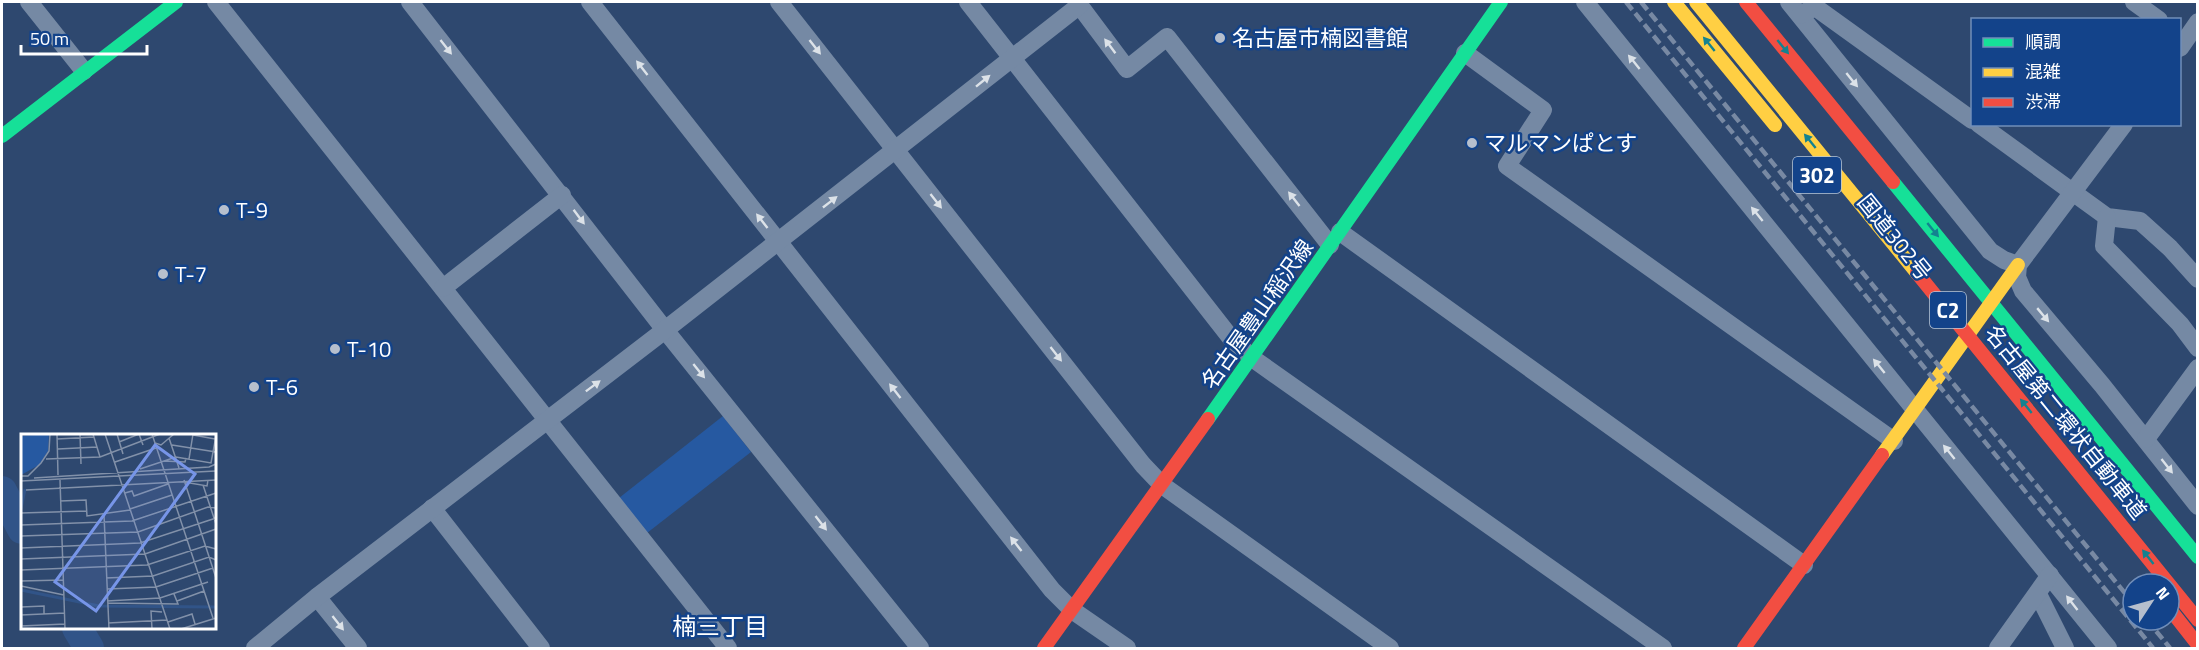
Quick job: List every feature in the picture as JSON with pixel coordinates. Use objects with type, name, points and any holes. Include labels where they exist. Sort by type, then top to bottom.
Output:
[{"type":"main road","points":[[2,136],[176,2]]},
{"type":"main road","name":"名古屋豊山稲沢線","points":[[1044,648],[1252,358],[1501,2]]},
{"type":"main road","name":"302","points":[[1674,2],[1786,139]]},
{"type":"main road","name":"名古屋第二環状自動車道","points":[[1696,2],[2198,620]]},
{"type":"main road","name":"国道302号","points":[[1746,2],[2198,557]]},
{"type":"main road","points":[[1744,648],[2019,265]]},
{"type":"main road","name":"名古屋第二環状自動車道","points":[[1970,302],[1992,330]]},
{"type":"main road","points":[[2181,623],[2198,645]]},
{"type":"street","points":[[29,2],[84,71]]},
{"type":"street","points":[[216,2],[728,648]]},
{"type":"street","points":[[410,2],[666,330],[920,648]]},
{"type":"street","points":[[590,2],[1052,590],[1072,610],[1126,648]]},
{"type":"street","points":[[779,2],[1143,465],[1162,485],[1390,648]]},
{"type":"street","points":[[968,2],[1230,338],[1252,358],[1663,648]]},
{"type":"street","points":[[1585,2],[2109,648]]},
{"type":"street","points":[[2134,2],[2157,18]]},
{"type":"street","points":[[255,648],[317,597],[897,150],[1078,3],[1127,69],[1167,38],[1335,238],[1804,566]]},
{"type":"street","points":[[1794,8],[1815,7],[1971,119]]},
{"type":"street","points":[[1794,8],[1990,251],[2004,260],[2019,265]]},
{"type":"street","points":[[2182,40],[2198,22]]},
{"type":"street","points":[[1465,53],[1543,110],[1507,166],[1894,441]]},
{"type":"street","points":[[1982,126],[2107,217],[2140,221],[2170,248],[2198,279]]},
{"type":"street","points":[[2123,126],[2075,193],[2019,265],[2017,277],[2023,291],[2146,439],[2198,506]]},
{"type":"street","points":[[1909,201],[1913,167],[1911,152]]},
{"type":"street","points":[[443,288],[562,195]]},
{"type":"street","points":[[2107,217],[2104,246],[2180,324],[2198,348]]},
{"type":"street","points":[[2146,439],[2198,368]]},
{"type":"street","points":[[2052,376],[2102,385]]},
{"type":"street","points":[[432,508],[541,648]]},
{"type":"street","points":[[1998,648],[2050,575]]},
{"type":"street","points":[[2038,594],[2065,648]]},
{"type":"street","points":[[317,597],[358,648]]},
{"type":"shaded area","points":[[723,416],[751,452],[647,533],[619,498]]},
{"type":"waterway","points":[[2,491],[21,527]]},
{"type":"waterway","points":[[78,629],[89,648]]},
{"type":"railway","points":[[1626,2],[2153,648]]},
{"type":"railway","points":[[1641,2],[2121,588]]},
{"type":"railway","points":[[2157,632],[2170,648]]},
{"type":"traffic: fast","points":[[2,136],[176,2]]},
{"type":"traffic: fast","points":[[1208,419],[1501,2]]},
{"type":"traffic: fast","points":[[1893,182],[2198,557]]},
{"type":"traffic: slow","points":[[1674,2],[1775,125]]},
{"type":"traffic: slow","points":[[1696,2],[1917,273]]},
{"type":"traffic: slow","points":[[1882,455],[2018,265]]},
{"type":"traffic: jam","points":[[1746,2],[1893,182]]},
{"type":"traffic: jam","points":[[1917,273],[2198,620]]},
{"type":"traffic: jam","points":[[1044,648],[1208,419]]},
{"type":"traffic: jam","points":[[1744,648],[1882,455]]},
{"type":"traffic: jam","points":[[2181,623],[2198,645]]},
{"type":"place","name":"名古屋市楠図書館","points":[[1220,38]]},
{"type":"place","name":"マルマンぱとす","points":[[1472,143]]},
{"type":"place","name":"T-9","points":[[224,210]]},
{"type":"place","name":"T-7","points":[[163,274]]},
{"type":"place","name":"T-10","points":[[335,349]]},
{"type":"place","name":"T-6","points":[[254,387]]},
{"type":"district","name":"楠三丁目","points":[[720,626]]}]
